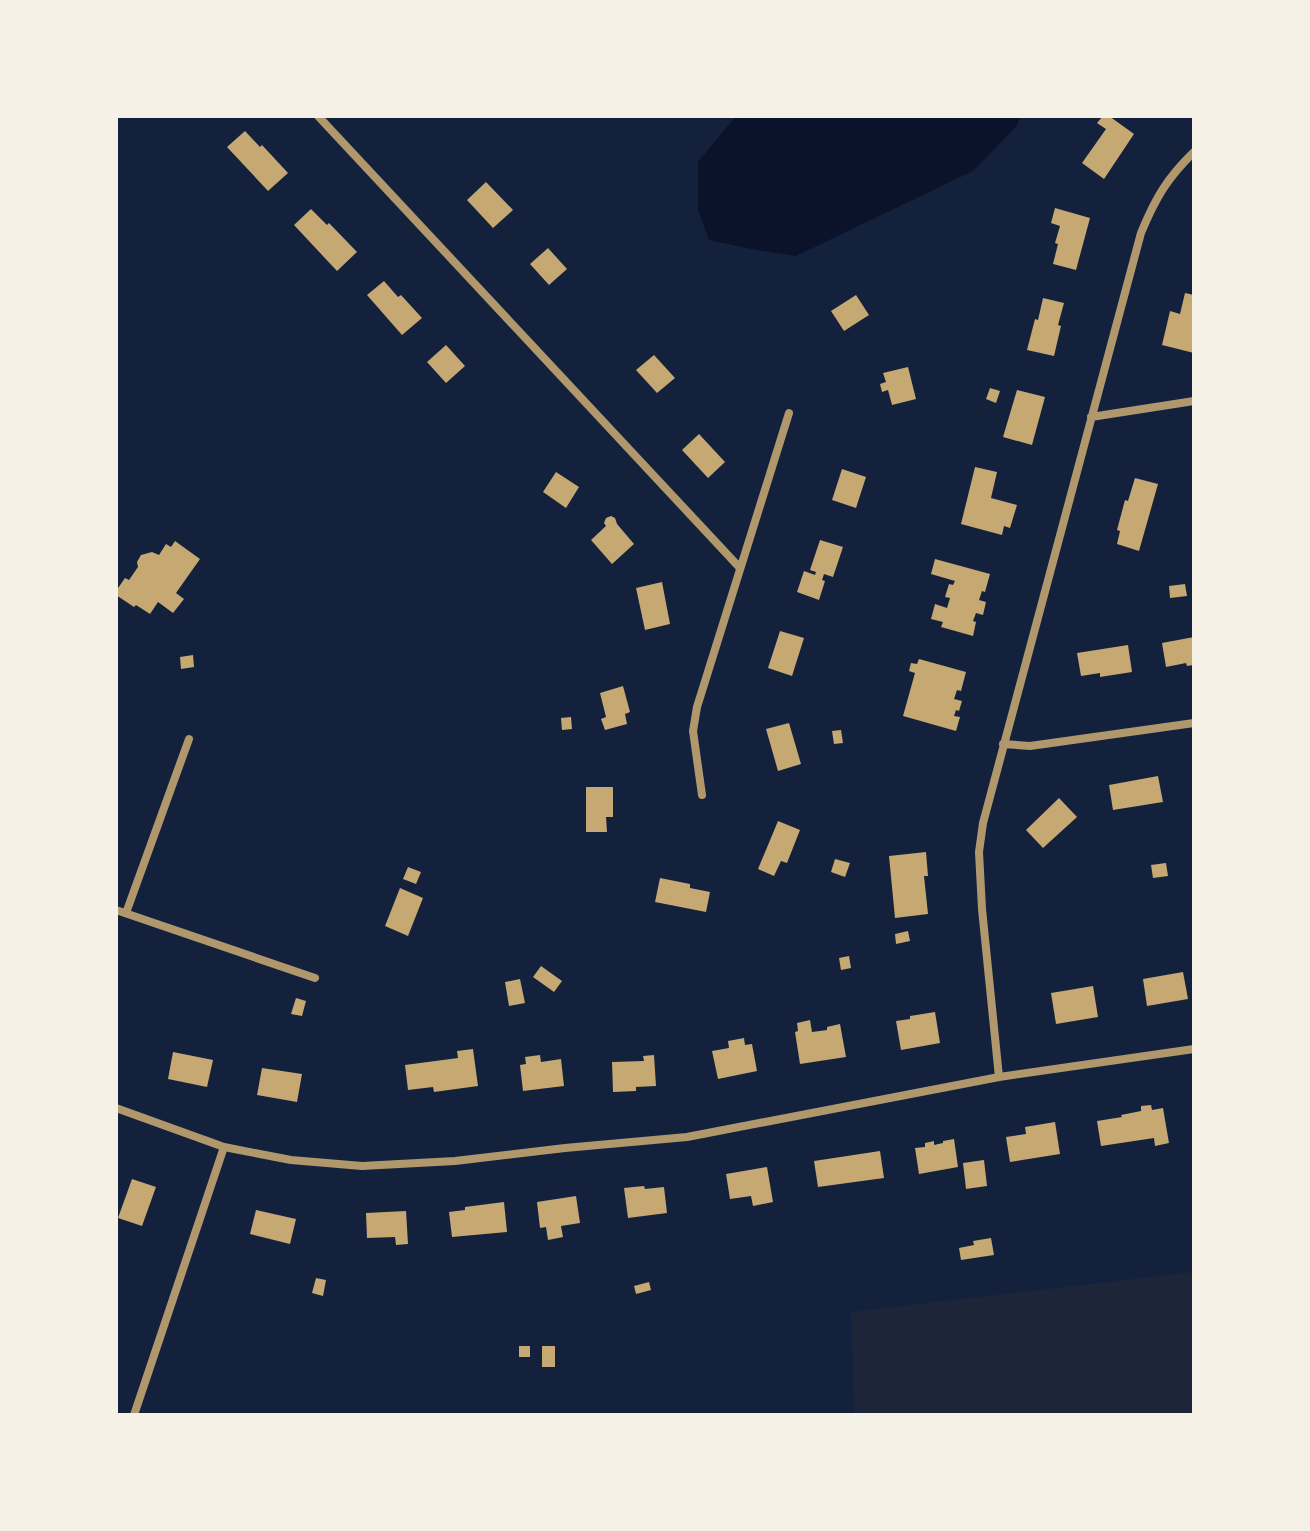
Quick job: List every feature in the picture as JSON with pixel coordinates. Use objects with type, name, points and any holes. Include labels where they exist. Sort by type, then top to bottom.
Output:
[{"type":"street","points":[[318,116],[740,568]]},
{"type":"street","points":[[999,1077],[982,909],[979,852],[983,823],[1141,233],[1153,202],[1168,179],[1194,152]]},
{"type":"street","points":[[1091,417],[1194,401]]},
{"type":"street","points":[[702,795],[694,747],[695,719],[789,413]]},
{"type":"street","points":[[1003,744],[1030,746],[1194,723]]},
{"type":"street","points":[[126,913],[189,739]]},
{"type":"street","points":[[116,910],[315,978]]},
{"type":"street","points":[[116,1108],[224,1147],[291,1160],[362,1166],[455,1161],[687,1137],[999,1077],[1194,1049]]},
{"type":"street","points":[[134,1415],[224,1147]]},
{"type":"shaded area","points":[[736,116],[1021,116],[1016,127],[973,171],[796,256],[709,240],[698,210],[698,162]]},
{"type":"shaded area","points":[[1194,1272],[1194,1415],[855,1415],[851,1312]]},
{"type":"building","points":[[1103,116],[1109,116],[1134,134],[1104,179],[1082,163],[1106,129],[1097,123]]},
{"type":"building","points":[[245,131],[288,173],[268,191],[227,147]]},
{"type":"building","points":[[486,182],[513,210],[493,228],[467,200]]},
{"type":"building","points":[[1055,208],[1090,218],[1076,270],[1053,264],[1060,226],[1051,223]]},
{"type":"building","points":[[311,209],[357,252],[337,271],[294,225]]},
{"type":"building","points":[[548,248],[567,269],[549,285],[530,264]]},
{"type":"building","points":[[384,281],[422,318],[402,335],[367,295]]},
{"type":"building","points":[[1185,293],[1194,295],[1194,353],[1162,345],[1170,311],[1180,314]]},
{"type":"building","points":[[856,295],[869,315],[844,331],[831,311]]},
{"type":"building","points":[[1043,298],[1064,303],[1054,356],[1027,350]]},
{"type":"building","points":[[446,345],[465,366],[446,383],[427,362]]},
{"type":"building","points":[[654,355],[675,378],[657,393],[636,370]]},
{"type":"building","points":[[908,367],[916,399],[892,405],[888,390],[882,392],[880,384],[886,382],[883,373]]},
{"type":"building","points":[[990,388],[1000,391],[996,403],[986,399]]},
{"type":"building","points":[[1017,390],[1045,397],[1032,445],[1003,437]]},
{"type":"building","points":[[699,434],[725,462],[708,478],[682,450]]},
{"type":"building","points":[[975,467],[997,472],[991,498],[1017,505],[1010,528],[1004,526],[1002,535],[961,524]]},
{"type":"building","points":[[842,469],[866,477],[856,508],[832,500]]},
{"type":"building","points":[[556,472],[579,487],[566,508],[543,492]]},
{"type":"building","points":[[1135,478],[1158,484],[1139,551],[1117,544],[1120,531],[1117,530],[1125,500],[1128,501]]},
{"type":"building","points":[[611,516],[634,544],[612,564],[591,540],[606,526],[606,518]]},
{"type":"building","points":[[820,540],[843,547],[833,577],[824,574],[819,600],[797,592],[804,571],[815,575],[816,572],[810,570]]},
{"type":"building","points":[[175,541],[200,559],[176,593],[184,599],[173,613],[158,602],[150,614],[116,595],[125,578],[129,580],[138,567],[141,555],[152,552],[159,555],[166,544],[171,547]]},
{"type":"building","points":[[935,559],[990,574],[985,592],[982,591],[979,600],[986,602],[983,615],[976,613],[973,636],[941,627],[943,622],[931,619],[935,604],[947,608],[950,598],[945,597],[949,584],[953,585],[955,581],[931,574]]},
{"type":"building","points":[[662,582],[670,624],[645,630],[636,588]]},
{"type":"building","points":[[1185,584],[1187,596],[1170,598],[1169,586]]},
{"type":"building","points":[[780,631],[804,638],[792,676],[768,668]]},
{"type":"building","points":[[1194,637],[1194,665],[1187,666],[1186,663],[1166,667],[1162,643]]},
{"type":"building","points":[[1128,645],[1132,672],[1100,677],[1100,673],[1081,676],[1077,653]]},
{"type":"building","points":[[193,655],[194,667],[181,669],[180,657]]},
{"type":"building","points":[[919,659],[966,672],[961,691],[957,690],[954,699],[962,701],[954,716],[960,717],[956,731],[903,716],[915,673],[909,671],[911,663],[917,664]]},
{"type":"building","points":[[623,686],[630,712],[625,714],[627,724],[605,730],[601,719],[606,717],[600,693]]},
{"type":"building","points":[[571,717],[572,729],[562,730],[561,718]]},
{"type":"building","points":[[789,723],[801,764],[778,771],[766,729]]},
{"type":"building","points":[[841,730],[843,743],[834,744],[832,731]]},
{"type":"building","points":[[1158,776],[1163,802],[1113,810],[1109,785]]},
{"type":"building","points":[[586,787],[613,787],[613,817],[606,817],[607,832],[586,832]]},
{"type":"building","points":[[1059,798],[1077,817],[1043,848],[1026,830]]},
{"type":"building","points":[[778,821],[800,830],[787,863],[781,861],[774,876],[758,869]]},
{"type":"building","points":[[926,852],[928,876],[924,876],[928,914],[895,918],[889,856]]},
{"type":"building","points":[[835,859],[850,863],[845,877],[831,872]]},
{"type":"building","points":[[1166,863],[1168,876],[1153,878],[1151,865]]},
{"type":"building","points":[[408,867],[421,872],[416,884],[403,879]]},
{"type":"building","points":[[660,878],[710,892],[706,912],[655,902]]},
{"type":"building","points":[[400,888],[423,898],[408,936],[385,926]]},
{"type":"building","points":[[908,931],[910,941],[896,944],[895,934]]},
{"type":"building","points":[[849,956],[851,968],[841,970],[839,958]]},
{"type":"building","points":[[541,966],[562,981],[554,992],[533,977]]},
{"type":"building","points":[[1183,972],[1188,999],[1147,1006],[1143,979]]},
{"type":"building","points":[[520,979],[525,1003],[509,1006],[505,982]]},
{"type":"building","points":[[1093,986],[1098,1017],[1056,1024],[1051,993]]},
{"type":"building","points":[[296,998],[306,1001],[302,1016],[291,1014]]},
{"type":"building","points":[[935,1012],[940,1043],[901,1050],[896,1021]]},
{"type":"building","points":[[810,1020],[812,1032],[840,1024],[846,1057],[800,1064],[795,1032],[798,1031],[797,1023]]},
{"type":"building","points":[[744,1038],[745,1045],[752,1044],[757,1071],[718,1079],[712,1051],[729,1048],[728,1041]]},
{"type":"building","points":[[473,1049],[478,1086],[434,1092],[433,1087],[408,1090],[405,1065],[458,1058],[457,1051]]},
{"type":"building","points":[[173,1052],[213,1060],[207,1087],[168,1079]]},
{"type":"building","points":[[540,1055],[541,1062],[561,1059],[564,1086],[523,1091],[520,1065],[526,1064],[525,1057]]},
{"type":"building","points":[[654,1055],[656,1086],[613,1092],[612,1062],[644,1061],[643,1056]]},
{"type":"building","points":[[262,1068],[302,1074],[297,1102],[257,1095]]},
{"type":"building","points":[[1151,1105],[1152,1110],[1163,1108],[1169,1143],[1155,1146],[1154,1138],[1101,1146],[1097,1121],[1122,1117],[1141,1111],[1141,1106]]},
{"type":"building","points":[[1055,1122],[1060,1154],[1010,1162],[1006,1137],[1026,1134],[1025,1127]]},
{"type":"building","points":[[954,1139],[958,1167],[919,1174],[915,1148],[925,1147],[925,1143],[934,1141],[934,1145]]},
{"type":"building","points":[[880,1151],[884,1178],[818,1187],[814,1161]]},
{"type":"building","points":[[984,1160],[987,1186],[966,1189],[963,1163]]},
{"type":"building","points":[[767,1167],[773,1202],[753,1206],[751,1196],[730,1199],[726,1174]]},
{"type":"building","points":[[132,1179],[156,1187],[142,1226],[118,1218]]},
{"type":"building","points":[[644,1186],[645,1189],[664,1187],[667,1213],[628,1218],[624,1188]]},
{"type":"building","points":[[576,1196],[580,1223],[561,1226],[563,1237],[548,1240],[546,1227],[540,1228],[537,1202]]},
{"type":"building","points":[[504,1202],[507,1232],[452,1237],[449,1212]]},
{"type":"building","points":[[256,1210],[296,1219],[290,1244],[250,1234]]},
{"type":"building","points":[[406,1211],[408,1244],[396,1245],[395,1237],[367,1238],[366,1213]]},
{"type":"building","points":[[991,1238],[994,1255],[961,1260],[959,1248],[974,1245],[973,1241]]},
{"type":"building","points":[[316,1278],[326,1280],[323,1296],[312,1293]]},
{"type":"building","points":[[649,1282],[651,1290],[636,1294],[634,1286]]},
{"type":"building","points":[[519,1346],[530,1346],[530,1357],[519,1357]]},
{"type":"building","points":[[542,1346],[555,1346],[555,1367],[542,1367]]}]
